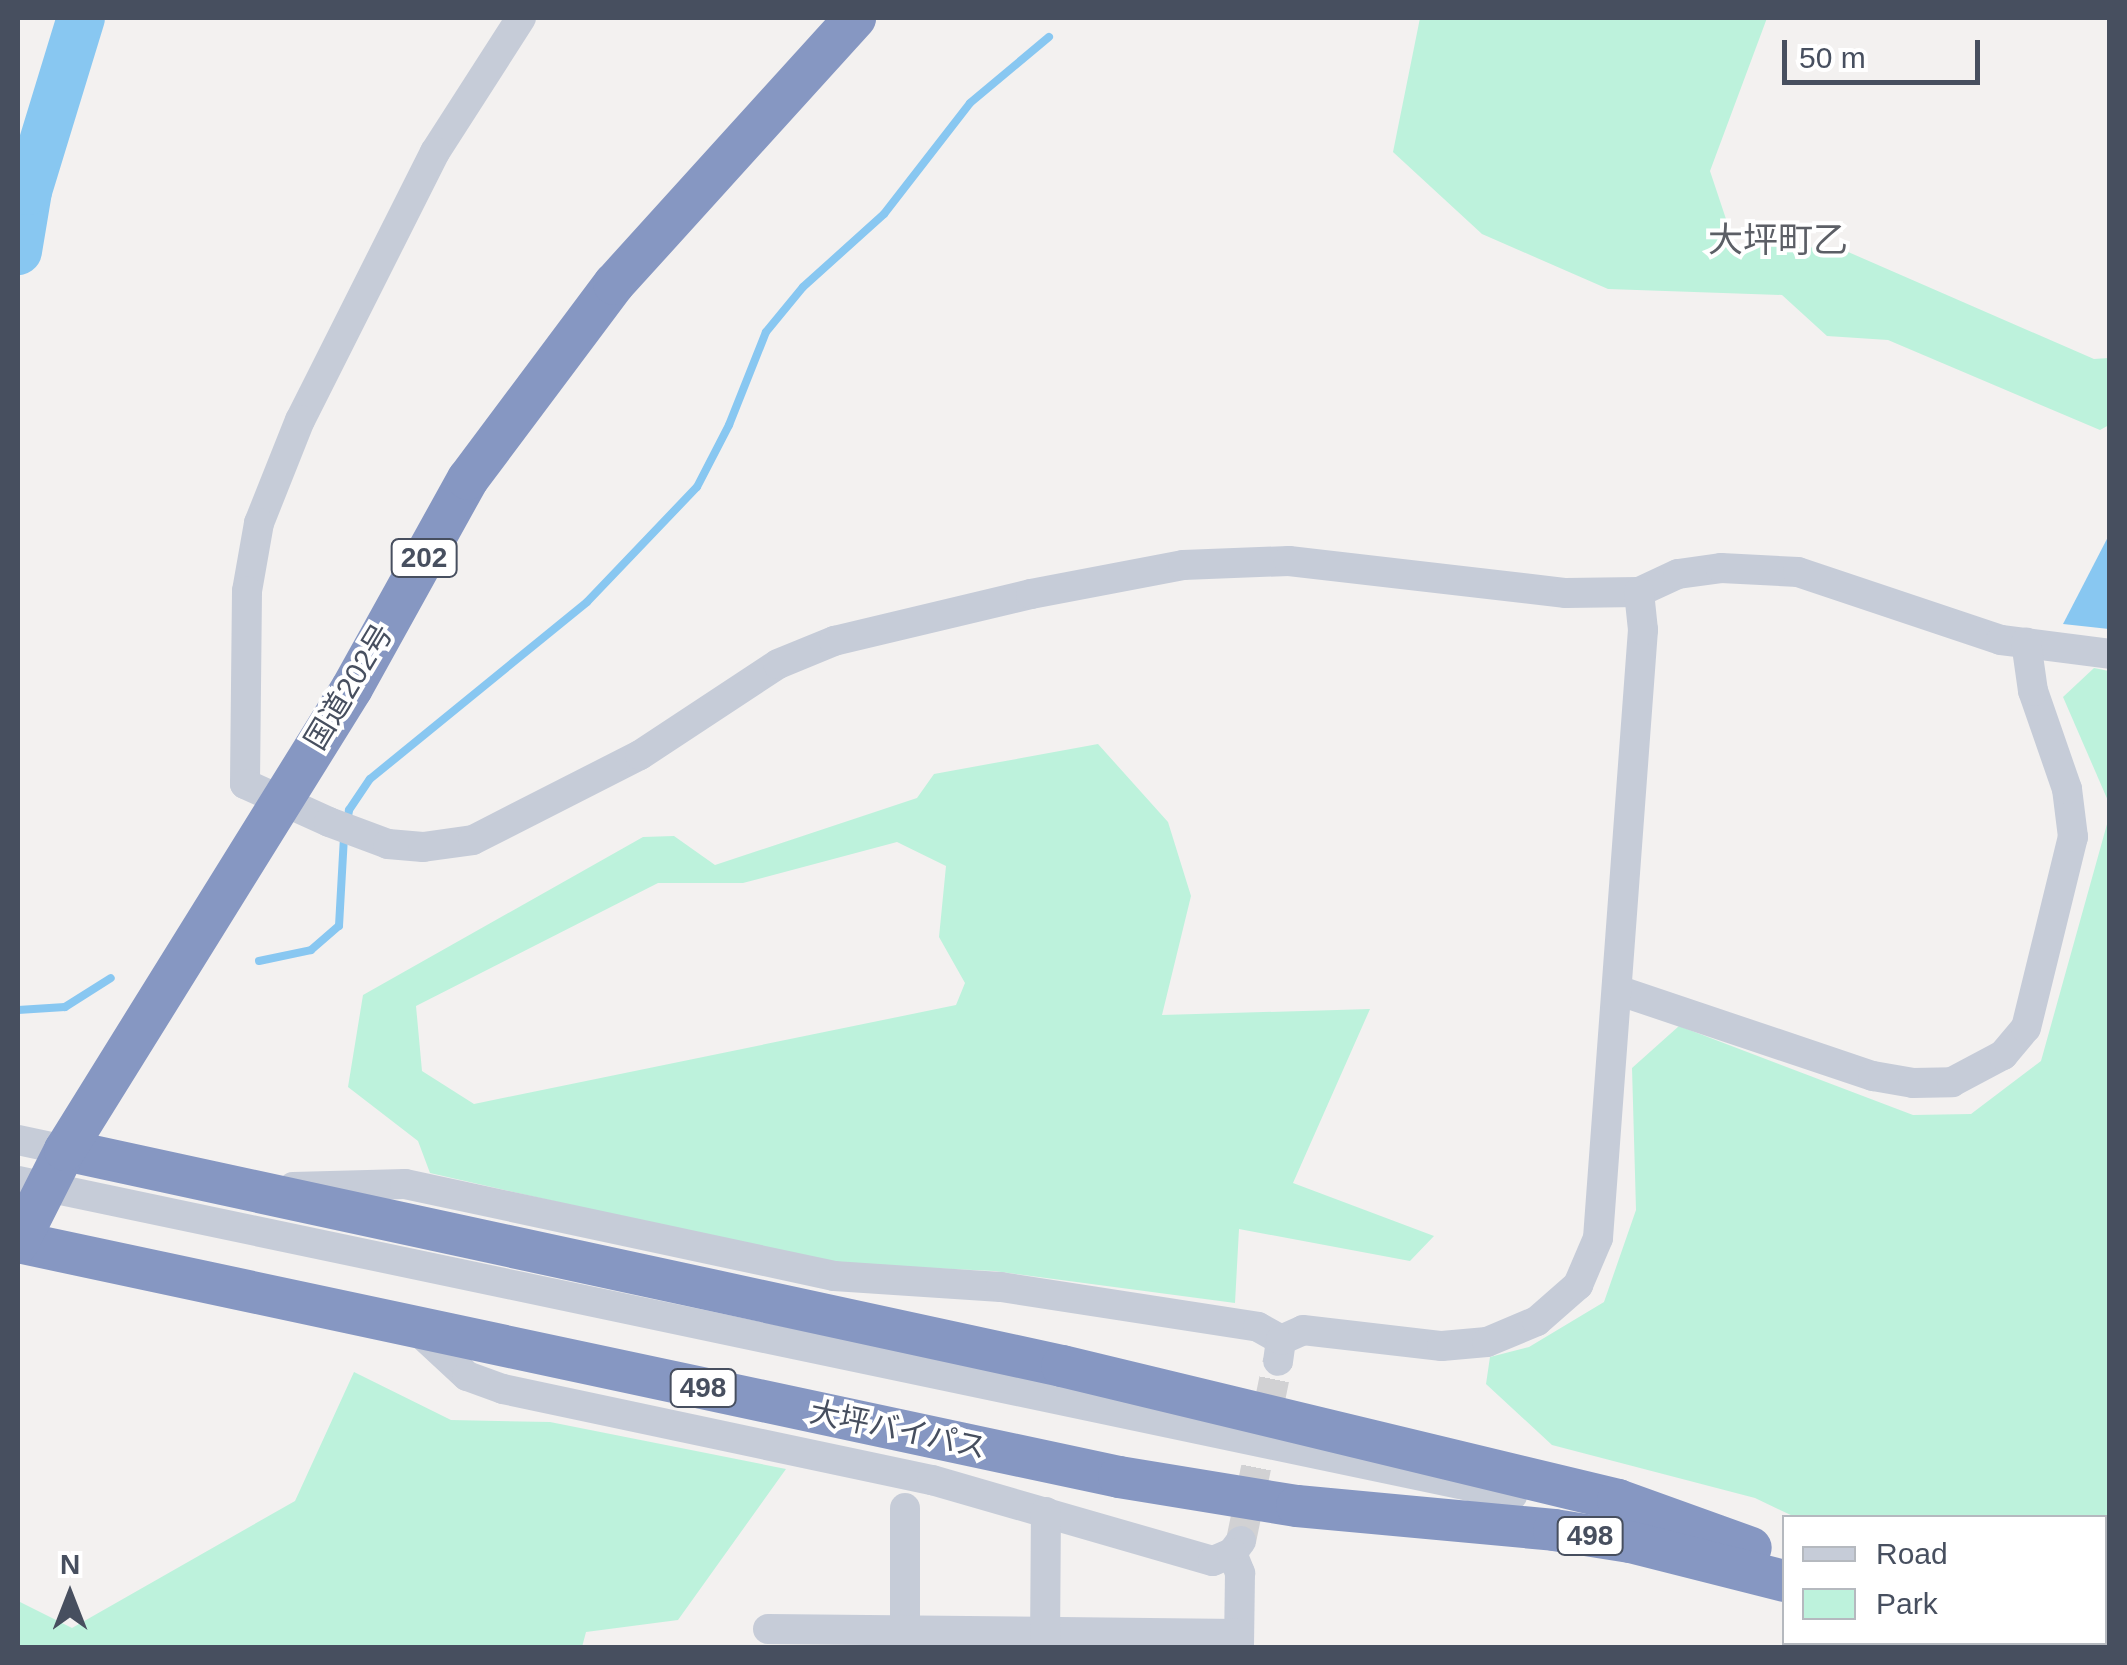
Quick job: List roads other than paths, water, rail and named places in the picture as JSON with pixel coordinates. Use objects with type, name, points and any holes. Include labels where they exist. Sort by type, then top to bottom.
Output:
[{"type":"highway","name":"国道202号","points":[[18,1242],[64,1150],[352,688],[468,479],[614,284],[855,18]]},
{"type":"highway","name":"国道202号","points":[[18,1204],[64,1150]]},
{"type":"highway","name":"498","points":[[64,1150],[1062,1366],[1541,1480],[1697,1525],[1782,1564]]},
{"type":"highway","name":"大坪バイパス","points":[[18,1242],[1155,1484],[1297,1506],[1611,1539],[1708,1558],[1782,1580]]},
{"type":"highway","points":[[1950,1645],[1960,1648]]},
{"type":"street","points":[[521,18],[435,152],[300,420],[259,523],[247,591],[245,784],[329,822],[388,844],[422,847],[473,840],[640,755],[778,664],[820,647],[1109,578],[1183,565],[1289,561],[1566,592],[1639,592],[1678,574],[1721,568],[1798,572],[2002,640],[2110,654]]},
{"type":"street","points":[[240,1188],[405,1184],[834,1276],[1001,1287],[1258,1328],[1280,1350],[1303,1330],[1442,1346],[1487,1342],[1536,1321],[1578,1285],[1598,1238],[1643,630],[1639,592]]},
{"type":"street","points":[[1617,990],[1872,1076],[1913,1083],[1952,1082],[2003,1055],[2026,1028],[2073,837],[2067,789],[2032,691],[2026,642]]},
{"type":"street","points":[[18,1140],[64,1150]]},
{"type":"street","points":[[18,1181],[1527,1498],[1782,1564]]},
{"type":"street","points":[[413,1326],[467,1376],[504,1389],[932,1480],[1213,1560],[1236,1547],[1240,1573],[1239,1641],[1045,1640],[906,1630],[768,1629]]},
{"type":"street","points":[[906,1508],[906,1630]]},
{"type":"street","points":[[1045,1640],[1046,1512]]},
{"type":"water","points":[[2109,535],[2109,629],[2063,624]]},
{"type":"waterway","points":[[18,251],[28,191],[81,18]]},
{"type":"waterway","points":[[347,823],[349,810],[370,779],[587,602],[697,487],[729,425],[766,332],[803,287],[884,214],[970,103],[1049,37]]},
{"type":"waterway","points":[[259,961],[311,950],[339,926],[344,836]]},
{"type":"waterway","points":[[18,1010],[65,1007],[111,978]]},
{"type":"tunnel","points":[[1241,1541],[1278,1361]]},
{"type":"district","name":"大坪町乙","points":[[1778,240]]}]
